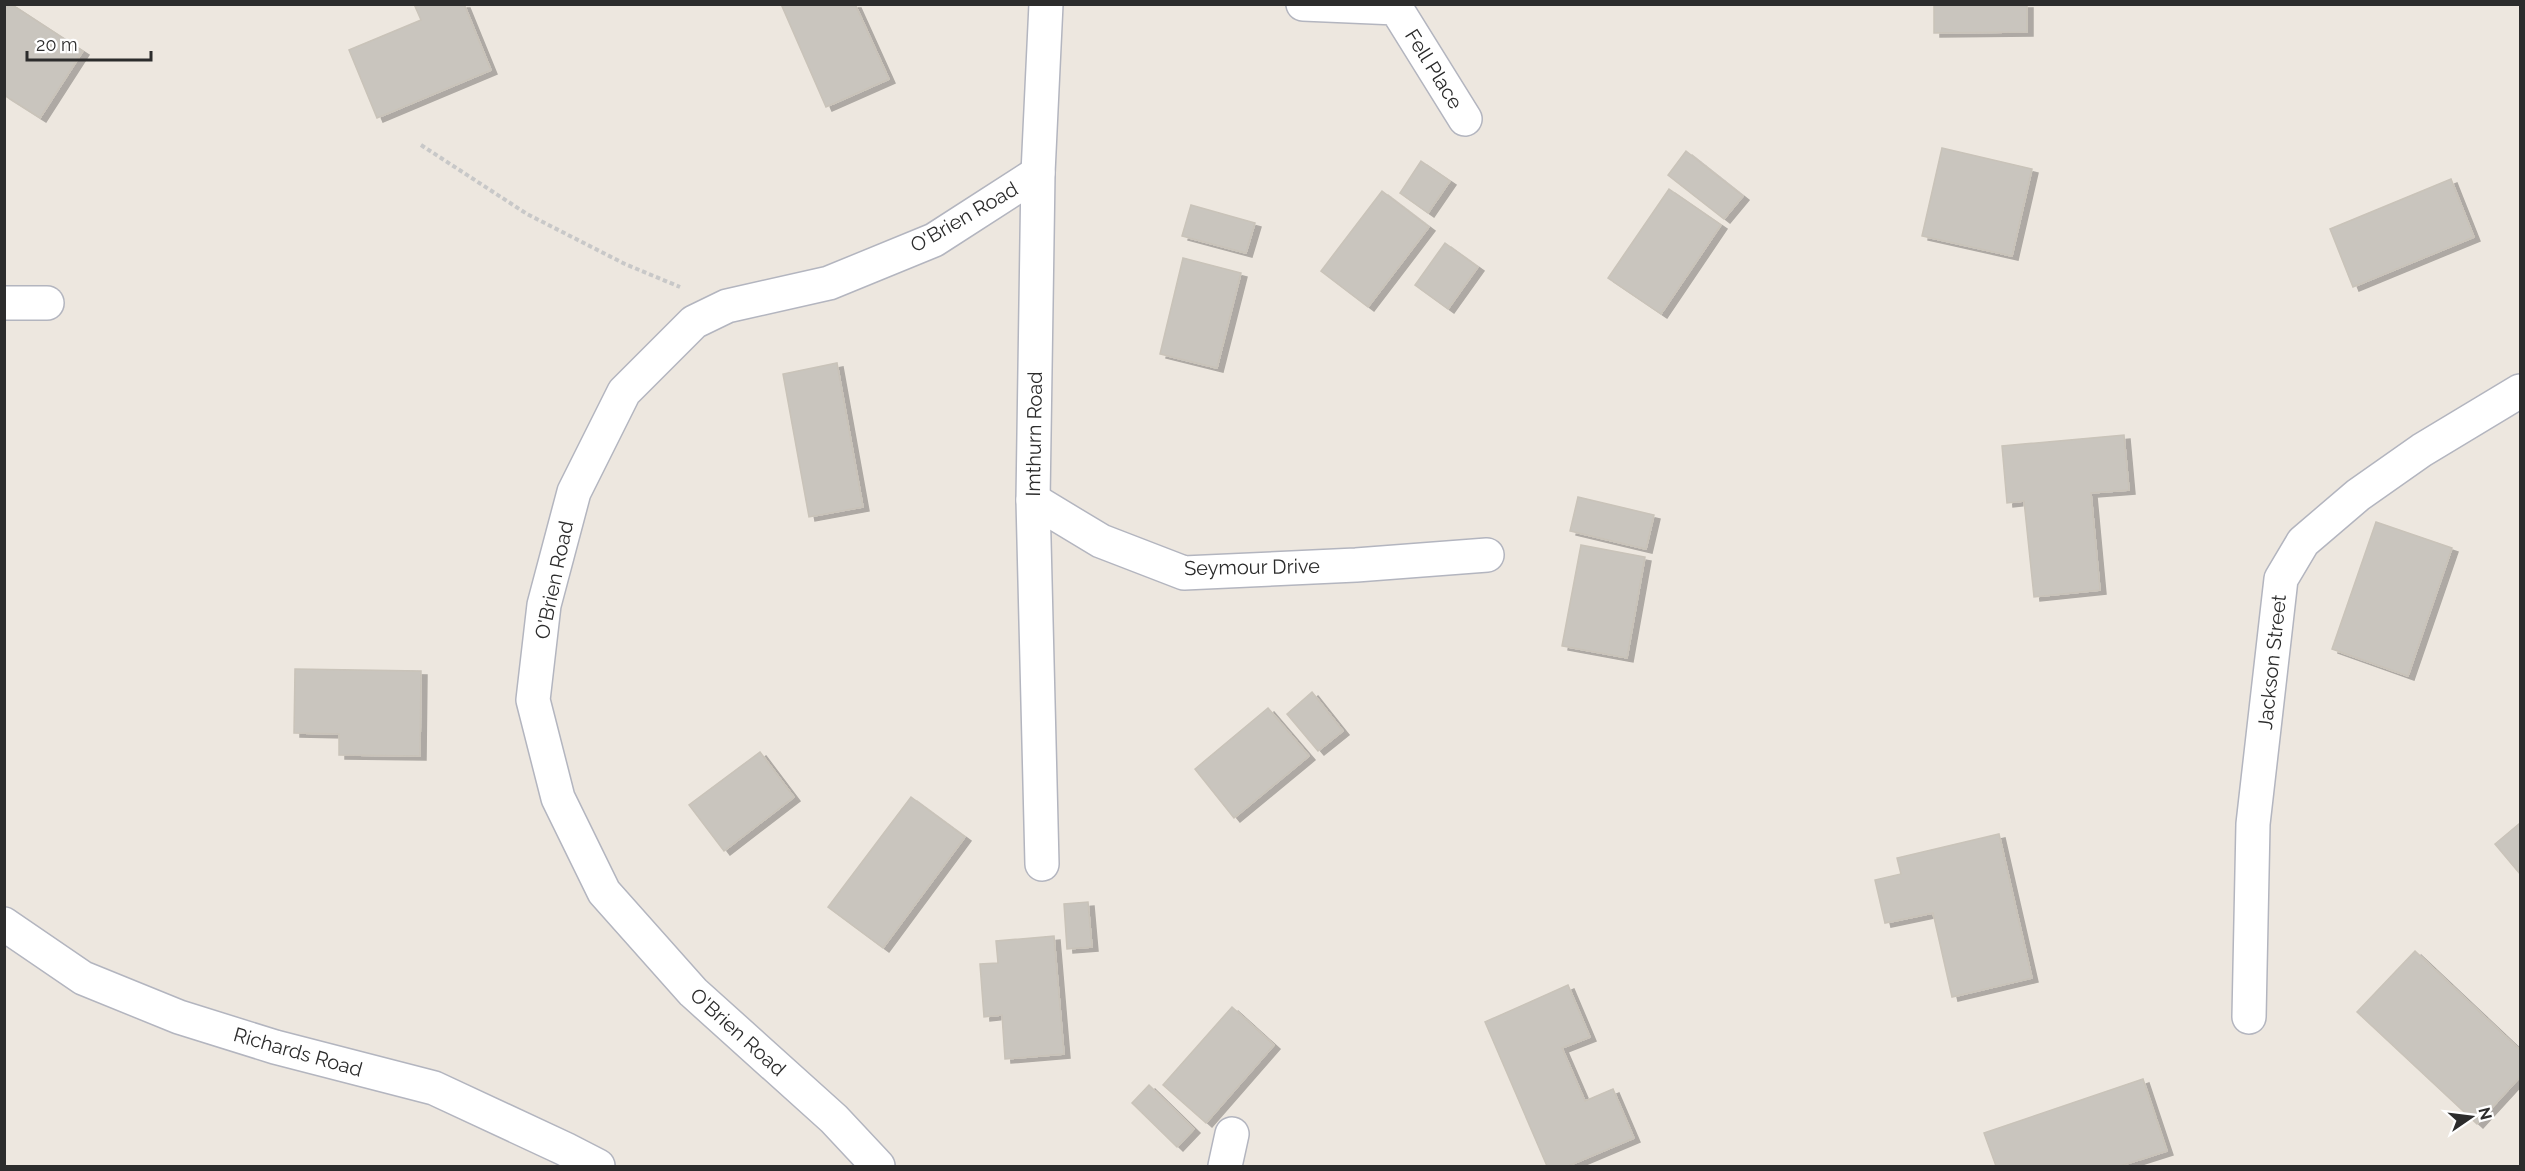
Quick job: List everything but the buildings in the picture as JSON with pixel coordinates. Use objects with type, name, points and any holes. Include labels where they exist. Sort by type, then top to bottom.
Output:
[{"type":"street","name":"Imthurn Road","points":[[1042,864],[1033,500],[1038,173],[1046,4]]},
{"type":"street","name":"Fell Place","points":[[1303,4],[1396,8],[1464,119]]},
{"type":"street","name":"O'Brien Road","points":[[878,1167],[834,1119],[693,992],[604,892],[558,798],[533,700],[544,604],[574,492],[624,392],[694,322],[727,306],[829,283],[934,240],[1038,173]]},
{"type":"street","points":[[4,303],[46,303]]},
{"type":"street","name":"Jackson Street","points":[[2250,1017],[2253,824],[2282,579],[2303,542],[2358,495],[2422,450],[2520,391]]},
{"type":"street","name":"Seymour Drive","points":[[1033,500],[1101,541],[1184,573],[1356,565],[1487,555]]},
{"type":"street","name":"Richards Road","points":[[4,924],[83,978],[179,1017],[275,1047],[434,1088],[565,1149],[598,1167]]},
{"type":"street","points":[[1225,1167],[1232,1134]]},
{"type":"path","points":[[421,145],[527,214],[625,264],[727,306]]}]
